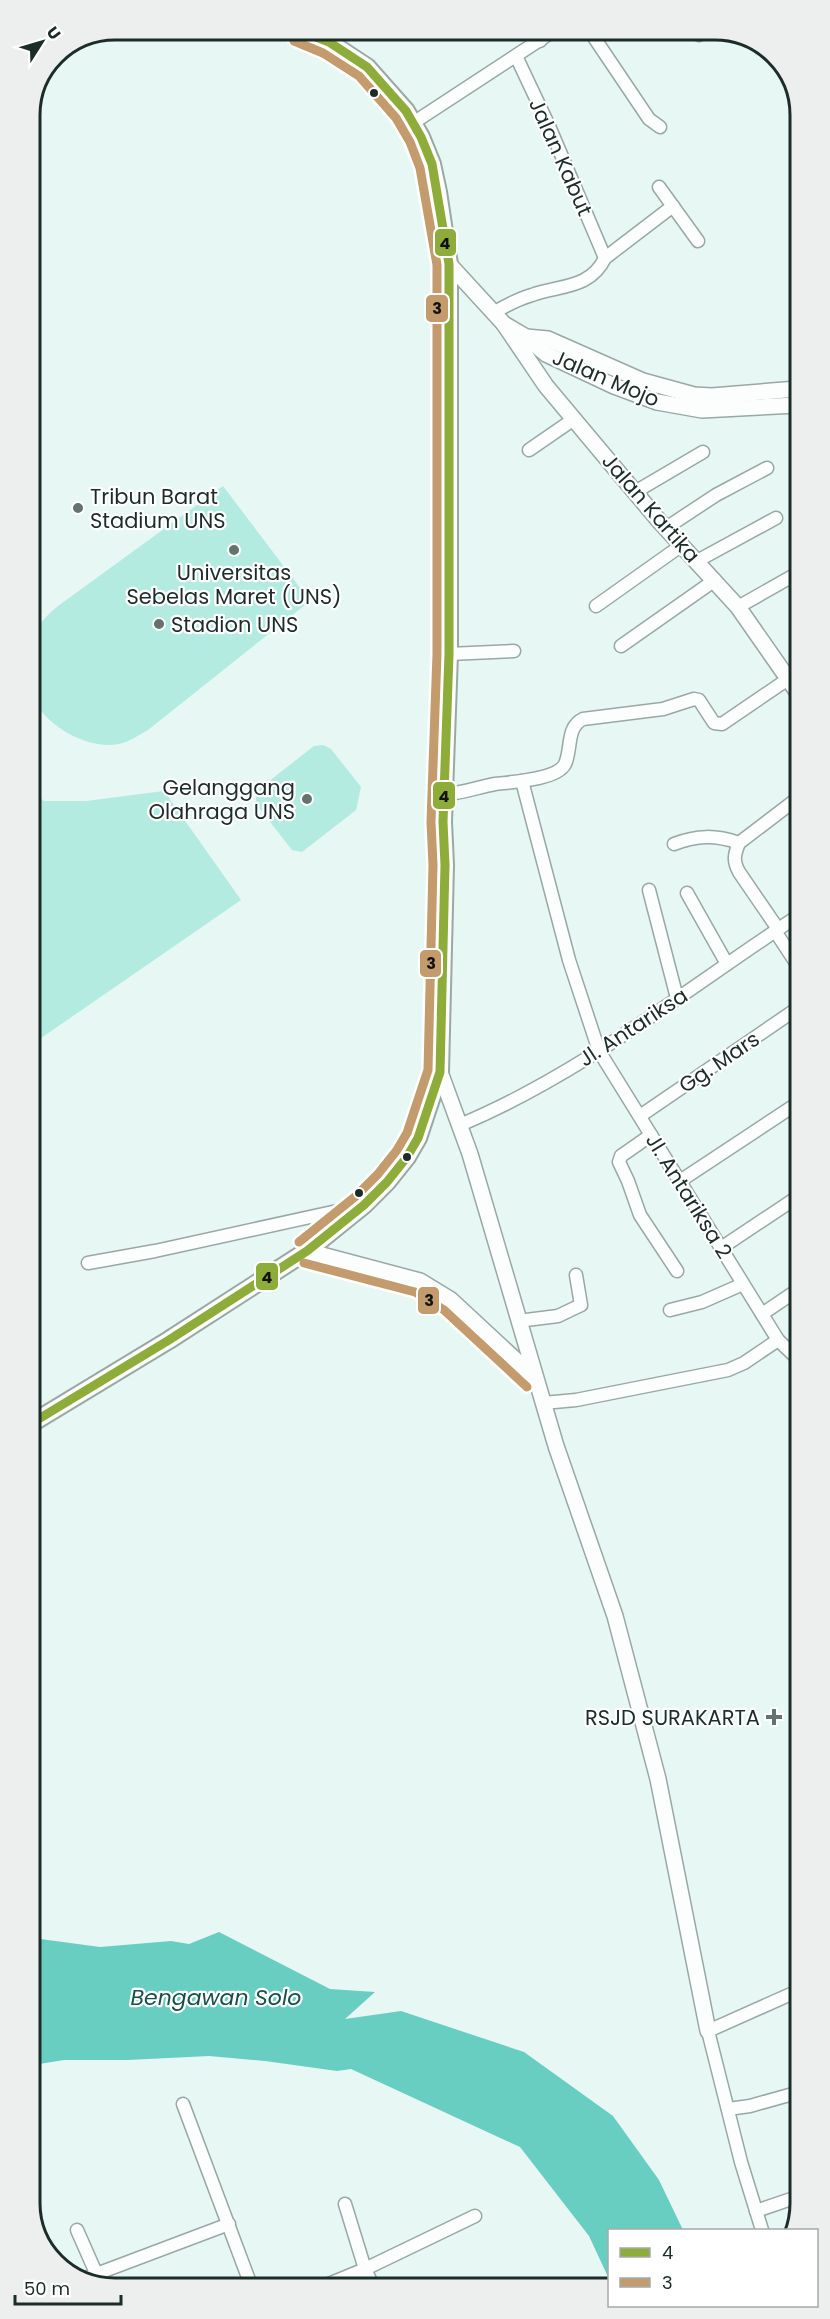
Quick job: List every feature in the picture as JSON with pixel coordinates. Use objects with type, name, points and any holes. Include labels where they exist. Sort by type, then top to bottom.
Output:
[{"type":"main road","points":[[40,1418],[169,1340],[307,1251],[364,1205],[387,1182],[407,1157],[418,1138],[440,1072],[445,866],[444,794],[449,654],[449,264],[436,178],[428,152],[413,123],[397,99],[366,67],[347,52],[323,40]]},
{"type":"street","points":[[413,123],[516,56],[531,41]]},
{"type":"street","points":[[596,41],[649,119],[660,127]]},
{"type":"street","name":"Jalan Kabut","points":[[516,56],[549,126],[605,258]]},
{"type":"street","points":[[659,187],[698,242]]},
{"type":"street","points":[[493,313],[534,294],[560,289],[582,281],[597,272],[605,258],[672,206]]},
{"type":"street","name":"Jalan Mojo","points":[[449,264],[504,324],[526,337],[546,354],[614,386],[657,402],[702,411],[790,405]]},
{"type":"street","name":"Jalan Kartika","points":[[504,324],[546,386],[666,528],[715,580],[738,608],[790,682]]},
{"type":"street","points":[[526,337],[548,339],[644,381],[694,395],[712,396],[790,390]]},
{"type":"street","points":[[529,450],[574,419]]},
{"type":"street","points":[[635,492],[703,452]]},
{"type":"street","points":[[666,528],[716,495],[766,468]]},
{"type":"street","points":[[697,561],[776,518]]},
{"type":"street","points":[[596,606],[682,544]]},
{"type":"street","points":[[738,608],[790,578]]},
{"type":"street","points":[[621,646],[715,580]]},
{"type":"street","points":[[449,654],[514,651]]},
{"type":"street","points":[[444,794],[522,781],[547,775],[564,766],[573,728],[577,722],[584,719],[663,709],[694,699],[699,700],[714,723],[722,724],[788,679]]},
{"type":"street","name":"Jl. Antariksa 2","points":[[522,781],[569,960],[599,1051],[778,1340],[790,1351]]},
{"type":"street","points":[[790,804],[739,843],[734,862],[790,952]]},
{"type":"street","points":[[674,844],[704,836],[725,838],[739,843]]},
{"type":"street","points":[[649,890],[677,998]]},
{"type":"street","points":[[687,893],[728,964]]},
{"type":"street","name":"Jl. Antariksa","points":[[460,1125],[509,1102],[599,1051],[790,921]]},
{"type":"street","name":"Gg. Mars","points":[[640,1116],[790,1013]]},
{"type":"street","points":[[440,1072],[460,1125],[535,1378],[615,1616],[638,1696],[658,1779],[708,2031],[762,2229]]},
{"type":"street","points":[[680,1181],[790,1107]]},
{"type":"street","points":[[651,1135],[621,1156],[619,1162],[640,1215],[677,1271]]},
{"type":"street","points":[[721,1248],[790,1202]]},
{"type":"street","points":[[88,1263],[155,1251],[364,1205]]},
{"type":"street","points":[[307,1251],[420,1281],[458,1306],[535,1378]]},
{"type":"street","points":[[518,1321],[558,1316],[581,1305],[584,1301],[576,1275]]},
{"type":"street","points":[[670,1310],[702,1302],[743,1284]]},
{"type":"street","points":[[762,1314],[790,1295]]},
{"type":"street","points":[[543,1403],[576,1400],[728,1370],[744,1363],[778,1340]]},
{"type":"street","points":[[708,2031],[790,1994]]},
{"type":"street","points":[[728,2109],[750,2106],[790,2095]]},
{"type":"street","points":[[183,2104],[248,2278]]},
{"type":"street","points":[[756,2211],[790,2199]]},
{"type":"street","points":[[345,2204],[370,2278]]},
{"type":"street","points":[[344,2278],[475,2216]]},
{"type":"street","points":[[91,2275],[229,2224]]},
{"type":"street","points":[[77,2230],[96,2273]]},
{"type":"shaded area","points":[[223,486],[310,601],[148,730],[126,742],[106,745],[93,743],[65,732],[41,710],[41,624],[58,606]]},
{"type":"shaded area","name":"Gelanggang Olahraga UNS","points":[[323,745],[331,749],[361,787],[356,810],[302,852],[292,850],[256,804],[256,794],[259,789],[314,746]]},
{"type":"shaded area","points":[[164,791],[241,900],[41,1038],[41,798],[44,801],[86,801]]},
{"type":"water","name":"Bengawan Solo","points":[[219,1932],[330,1989],[375,1992],[345,2019],[401,2011],[524,2052],[613,2116],[659,2180],[683,2229],[608,2229],[608,2277],[589,2236],[520,2147],[351,2069],[337,2071],[209,2056],[64,2060],[40,2064],[40,1939],[100,1947],[171,1941],[189,1944]]},
{"type":"transit line","name":"4","points":[[40,1418],[169,1340],[307,1251],[364,1205],[387,1182],[407,1157],[418,1138],[440,1072],[445,865],[443,822],[449,654],[449,264],[432,164],[421,137],[406,111],[367,67],[325,40]]},
{"type":"transit line","name":"3","points":[[294,41],[323,53],[359,76],[396,118],[410,142],[420,168],[437,265],[437,654],[431,822],[433,865],[428,1070],[407,1133],[397,1150],[356,1196],[299,1242]]},
{"type":"transit line","name":"3","points":[[304,1263],[415,1292],[444,1310],[527,1387]]},
{"type":"place","name":"Tribun Barat Stadium UNS","points":[[78,508]]},
{"type":"place","name":"Universitas Sebelas Maret (UNS)","points":[[234,550]]},
{"type":"place","name":"Stadion UNS","points":[[159,624]]},
{"type":"place","name":"Gelanggang Olahraga UNS","points":[[307,799]]},
{"type":"place","name":"RSJD SURAKARTA","points":[[774,1717]]}]
